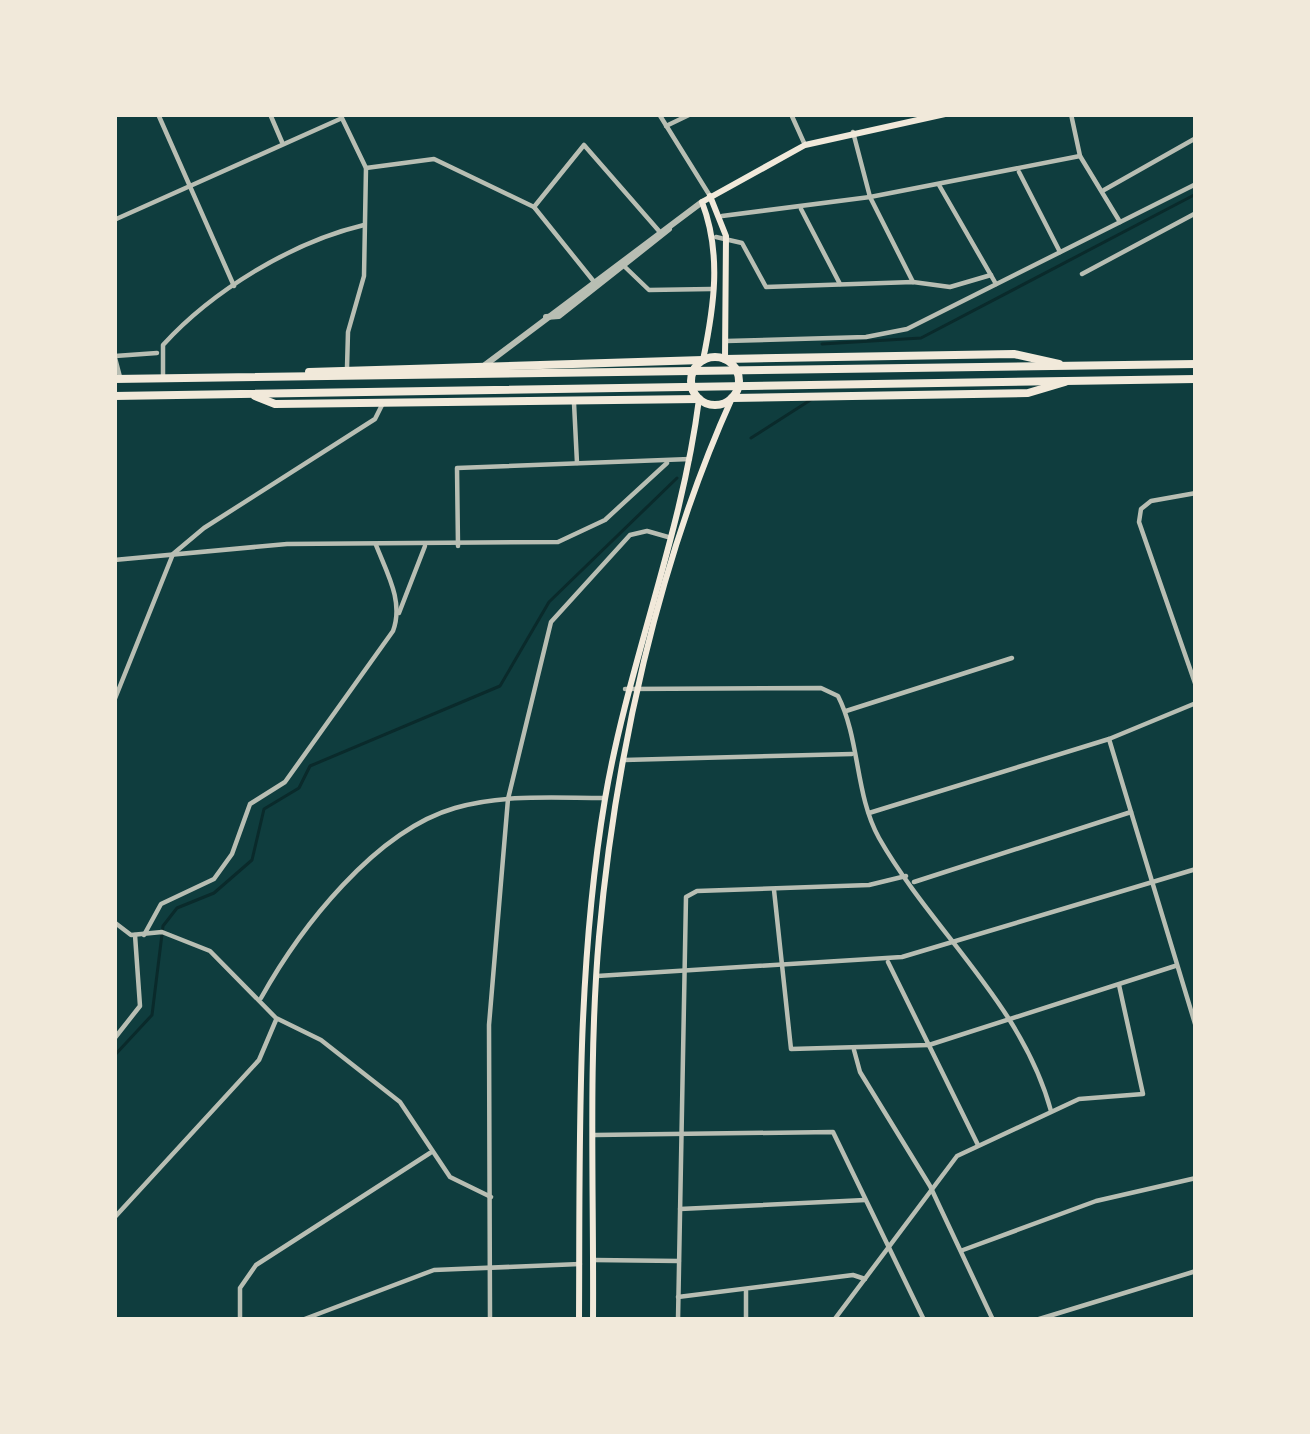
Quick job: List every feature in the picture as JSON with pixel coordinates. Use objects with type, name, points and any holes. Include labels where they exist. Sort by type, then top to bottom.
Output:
[{"type":"highway","points":[[260,379],[347,368],[1014,354],[1072,366]]},
{"type":"highway","points":[[725,359],[739,377],[732,398]]},
{"type":"highway","points":[[699,399],[691,379],[703,360]]},
{"type":"highway","points":[[117,379],[1196,364]]},
{"type":"highway","points":[[114,396],[1196,379]]},
{"type":"highway","points":[[248,393],[275,404],[699,399],[712,405],[732,398],[1028,393],[1073,380]]},
{"type":"main road","points":[[703,360],[716,237],[702,202],[806,145],[942,114]]},
{"type":"main road","points":[[710,196],[722,216],[726,236],[725,359]]},
{"type":"main road","points":[[593,1320],[597,976],[624,760],[637,689],[709,448],[732,398]]},
{"type":"main road","points":[[579,1320],[586,934],[625,689],[690,459],[699,399]]},
{"type":"street","points":[[158,114],[235,286]]},
{"type":"street","points":[[269,114],[282,144]]},
{"type":"street","points":[[659,114],[710,196]]},
{"type":"street","points":[[667,126],[691,114]]},
{"type":"street","points":[[791,114],[806,145]]},
{"type":"street","points":[[1071,114],[1080,156],[1120,222]]},
{"type":"street","points":[[114,220],[340,116],[366,167],[364,276],[348,332],[347,368]]},
{"type":"street","points":[[853,132],[870,197],[913,282]]},
{"type":"street","points":[[1104,190],[1196,138]]},
{"type":"street","points":[[534,207],[584,145],[658,230]]},
{"type":"street","points":[[722,216],[870,197],[1080,156]]},
{"type":"street","points":[[366,167],[434,159],[534,207],[596,284]]},
{"type":"street","points":[[1018,170],[1060,252]]},
{"type":"street","points":[[938,184],[996,284]]},
{"type":"street","points":[[726,341],[879,336],[922,322],[1196,184]]},
{"type":"street","points":[[485,365],[546,317],[625,267],[702,202]]},
{"type":"street","points":[[801,208],[840,284]]},
{"type":"street","points":[[1082,274],[1196,213]]},
{"type":"street","points":[[117,379],[115,355],[159,353],[201,307],[319,242],[364,226]]},
{"type":"street","points":[[596,284],[658,230],[670,226]]},
{"type":"street","points":[[716,237],[726,236],[745,245],[766,287],[913,282],[950,286],[991,275]]},
{"type":"street","points":[[625,267],[649,290],[713,289]]},
{"type":"street","points":[[159,353],[163,379]]},
{"type":"street","points":[[574,401],[577,464]]},
{"type":"street","points":[[114,701],[173,554],[204,528],[375,419],[383,403]]},
{"type":"street","points":[[458,546],[458,468],[690,459]]},
{"type":"street","points":[[114,560],[287,544],[542,544],[583,534],[668,463]]},
{"type":"street","points":[[1196,493],[1151,501],[1141,509],[1139,522],[1196,686]]},
{"type":"street","points":[[490,1320],[489,1025],[508,800],[553,618],[630,535],[647,531],[668,537]]},
{"type":"street","points":[[376,545],[399,615]]},
{"type":"street","points":[[145,935],[161,904],[214,879],[232,854],[250,804],[285,782],[374,660],[399,615],[425,546]]},
{"type":"street","points":[[844,712],[1012,658]]},
{"type":"street","points":[[625,689],[826,688],[838,696],[869,813],[906,876],[1008,1021],[1040,1077],[1051,1111]]},
{"type":"street","points":[[869,813],[1109,740],[1196,703]]},
{"type":"street","points":[[1109,740],[1196,1027]]},
{"type":"street","points":[[624,760],[855,754]]},
{"type":"street","points":[[261,998],[312,921],[401,833],[453,808],[508,800],[605,797]]},
{"type":"street","points":[[912,883],[1131,812]]},
{"type":"street","points":[[597,976],[888,960],[1196,869]]},
{"type":"street","points":[[678,1320],[690,893],[869,885],[906,876]]},
{"type":"street","points":[[774,890],[790,1049],[929,1045],[1175,966]]},
{"type":"street","points":[[114,922],[135,935],[179,935],[210,951],[276,1018],[321,1040],[400,1102],[450,1177],[491,1197]]},
{"type":"street","points":[[114,1040],[140,1006],[135,935]]},
{"type":"street","points":[[888,960],[978,1145]]},
{"type":"street","points":[[834,1320],[948,1162],[1090,1096],[1143,1094],[1118,985]]},
{"type":"street","points":[[114,1218],[259,1060],[276,1018]]},
{"type":"street","points":[[854,1050],[860,1072],[930,1186],[994,1320]]},
{"type":"street","points":[[595,1135],[832,1132],[924,1320]]},
{"type":"street","points":[[240,1320],[240,1288],[256,1265],[430,1153]]},
{"type":"street","points":[[963,1250],[1096,1201],[1196,1178]]},
{"type":"street","points":[[680,1209],[865,1200]]},
{"type":"street","points":[[593,1260],[679,1262]]},
{"type":"street","points":[[302,1320],[419,1273],[580,1264]]},
{"type":"street","points":[[1036,1320],[1196,1270]]},
{"type":"street","points":[[678,1297],[746,1292],[775,1283],[865,1279]]},
{"type":"street","points":[[746,1292],[746,1320]]},
{"type":"waterway","points":[[822,344],[921,338],[1196,194]]},
{"type":"waterway","points":[[751,438],[812,399]]},
{"type":"waterway","points":[[114,1056],[152,1015],[163,926],[177,908],[214,893],[252,860],[264,809],[299,788],[310,766],[500,686],[549,602],[677,478]]}]
